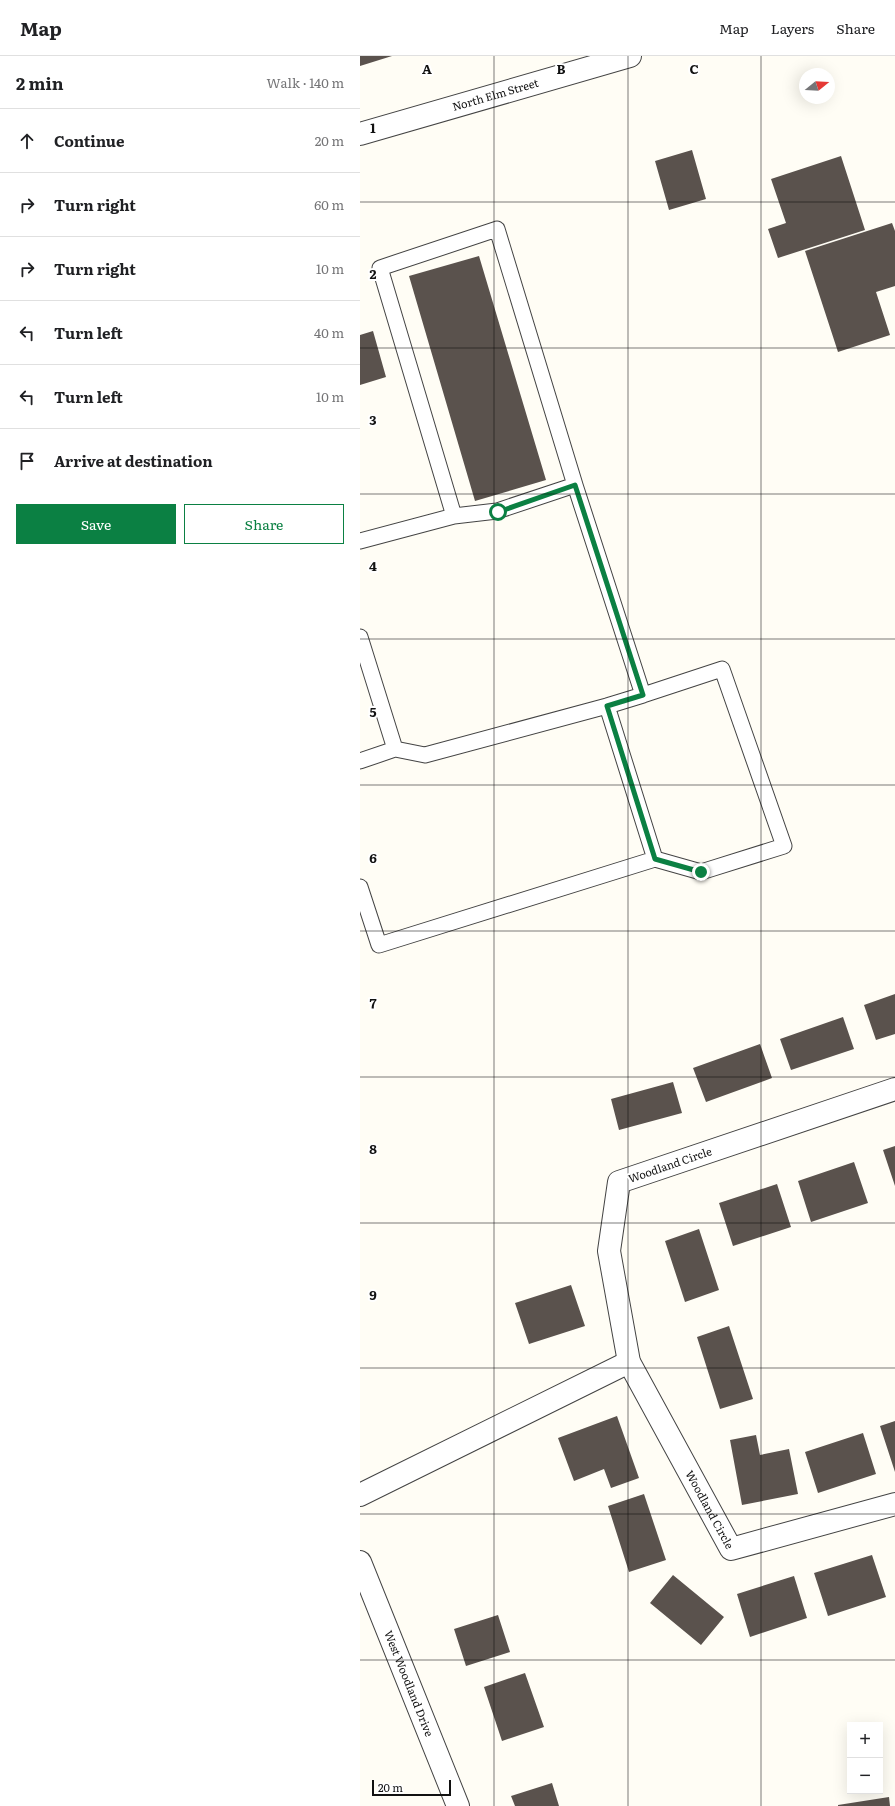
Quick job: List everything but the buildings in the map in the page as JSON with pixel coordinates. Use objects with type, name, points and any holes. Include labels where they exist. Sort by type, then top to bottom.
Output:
[{"type":"street","name":"North Elm Street","points":[[360,134],[630,56]]},
{"type":"street","name":"Woodland Circle","points":[[895,1089],[619,1182],[609,1251],[629,1362],[731,1549],[895,1504]]},
{"type":"street","points":[[360,1495],[629,1362]]},
{"type":"street","name":"West Woodland Drive","points":[[360,1562],[458,1806]]},
{"type":"lane","points":[[454,516],[380,268],[497,229],[575,485],[643,695]]},
{"type":"lane","points":[[360,540],[454,516],[498,512],[575,485]]},
{"type":"lane","points":[[360,637],[395,749]]},
{"type":"lane","points":[[360,761],[395,749],[425,755],[607,706],[722,669],[784,846],[701,872],[655,859],[379,945],[360,888]]},
{"type":"lane","points":[[607,706],[655,859]]},
{"type":"route","points":[[498,512],[575,485],[643,695],[607,706],[655,859],[701,872]]}]
